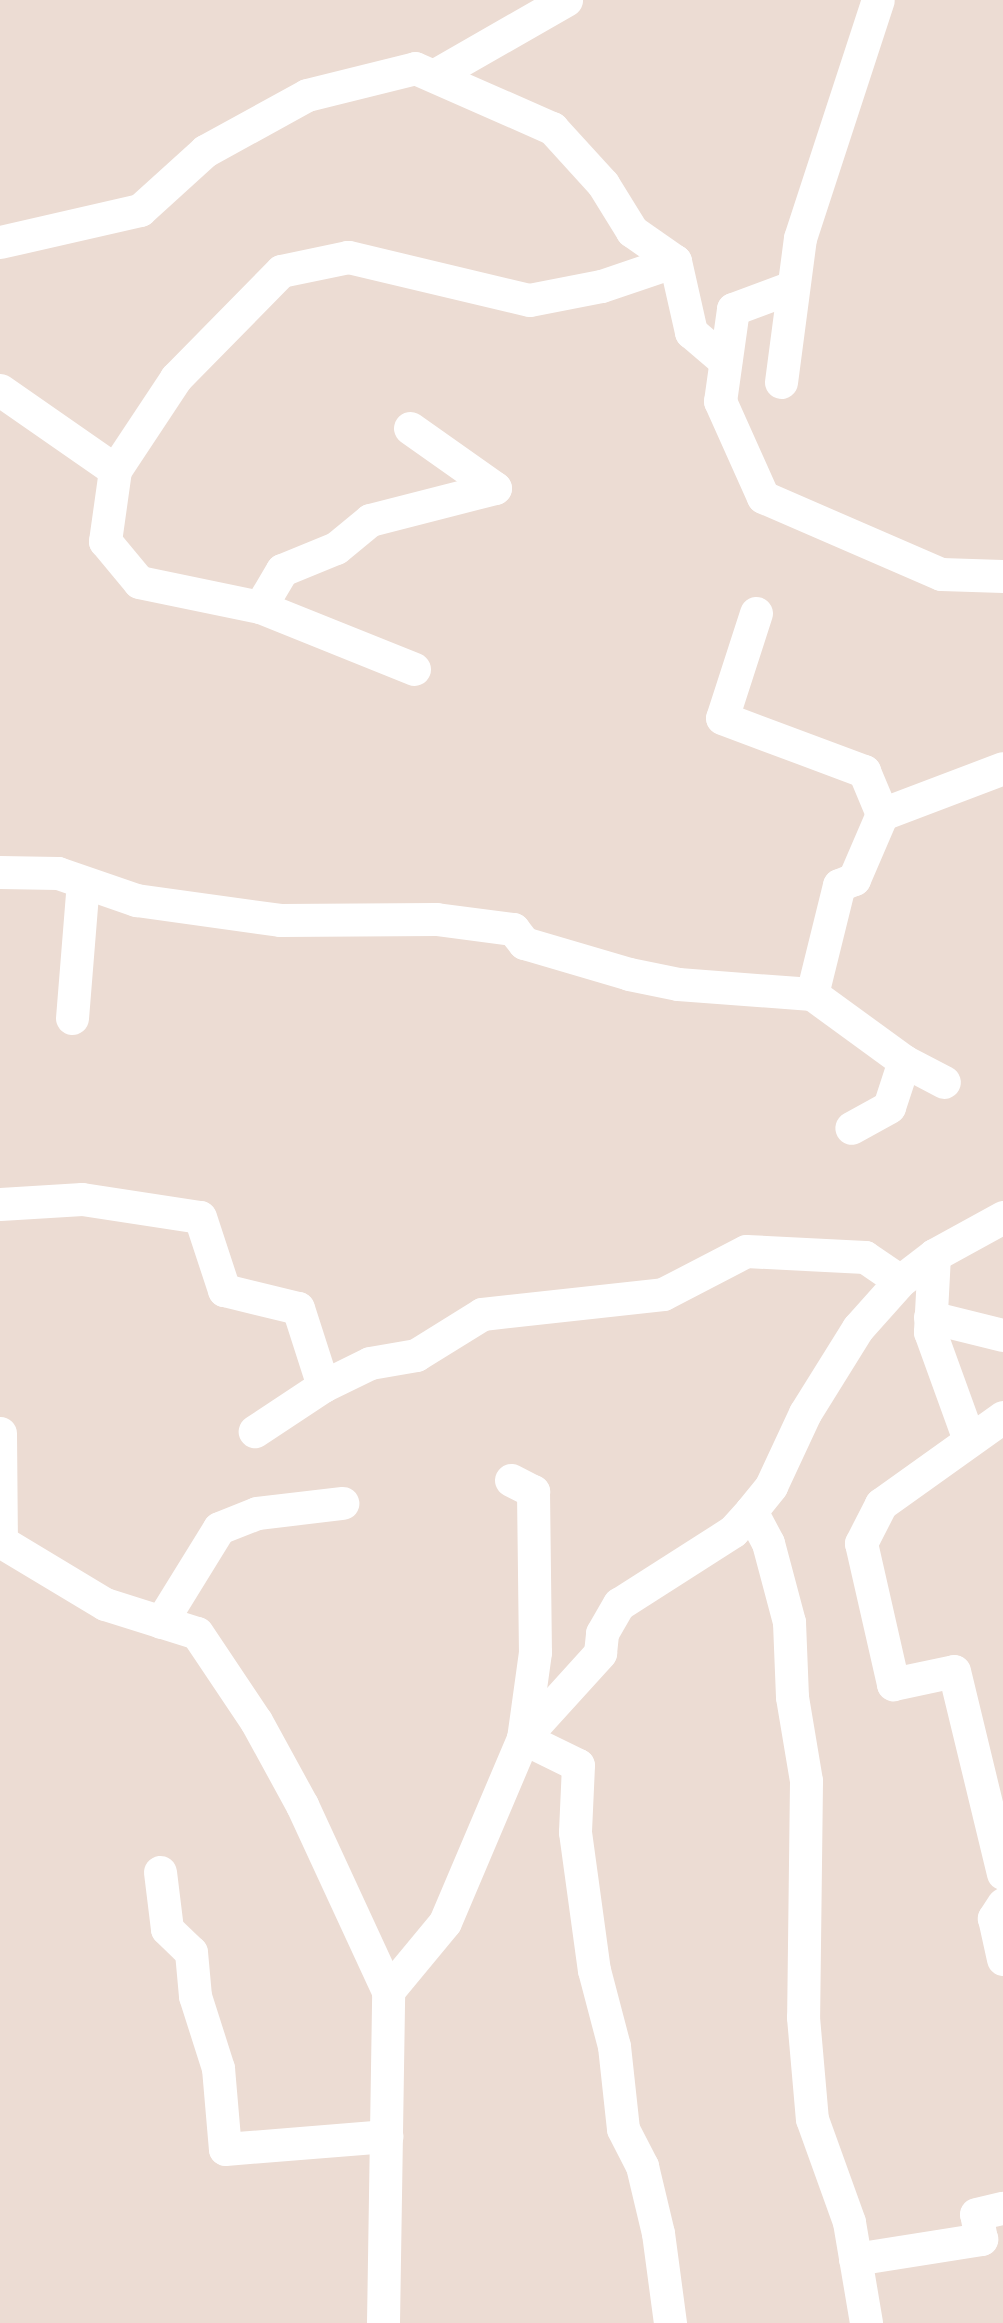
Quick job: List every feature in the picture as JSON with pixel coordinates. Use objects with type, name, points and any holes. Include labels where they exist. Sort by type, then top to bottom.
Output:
[{"type":"street","points":[[435,75],[566,0]]},
{"type":"street","points":[[781,382],[800,238],[878,0]]},
{"type":"street","points":[[0,242],[140,210],[205,151],[307,95],[415,68],[552,128],[603,184],[632,231],[675,261],[691,332],[725,361]]},
{"type":"street","points":[[414,668],[260,607],[139,582],[105,541],[115,470],[176,378],[281,271],[348,257],[529,300],[601,286],[675,261]]},
{"type":"street","points":[[792,287],[733,309],[725,361],[720,401],[763,497],[941,574],[1003,576]]},
{"type":"street","points":[[0,390],[115,470]]},
{"type":"street","points":[[260,607],[282,570],[336,548],[370,520],[495,488],[410,428]]},
{"type":"street","points":[[756,613],[722,718],[864,771],[882,814]]},
{"type":"street","points":[[813,994],[839,885],[854,879],[882,814],[1003,768]]},
{"type":"street","points":[[0,873],[58,873],[136,900],[280,920],[436,919],[513,929],[524,943],[629,974],[678,984],[813,994],[904,1061],[944,1082]]},
{"type":"street","points":[[72,1018],[83,881]]},
{"type":"street","points":[[851,1128],[889,1107],[904,1061]]},
{"type":"street","points":[[0,1203],[82,1199],[200,1217],[224,1290],[298,1308],[323,1386]]},
{"type":"street","points":[[523,1738],[600,1653],[602,1633],[619,1604],[733,1531],[751,1511],[771,1486],[805,1413],[858,1328],[900,1281],[934,1255],[1003,1217]]},
{"type":"street","points":[[255,1431],[323,1386],[370,1363],[416,1355],[482,1314],[663,1294],[746,1251],[864,1257],[900,1281]]},
{"type":"street","points":[[934,1255],[930,1332],[969,1440]]},
{"type":"street","points":[[930,1317],[1003,1335]]},
{"type":"street","points":[[1003,1417],[881,1504],[861,1543],[893,1684],[954,1671],[1003,1873]]},
{"type":"street","points":[[0,1433],[1,1542],[105,1604],[197,1633],[256,1721],[302,1805],[388,1991],[383,2323]]},
{"type":"street","points":[[388,1991],[444,1922],[523,1738],[535,1652],[533,1491],[511,1480]]},
{"type":"street","points":[[162,1622],[219,1528],[257,1513],[342,1503]]},
{"type":"street","points":[[751,1511],[768,1543],[789,1622],[792,1697],[806,1781],[803,2017],[812,2119],[849,2222],[866,2323]]},
{"type":"street","points":[[523,1738],[578,1765],[575,1832],[594,1969],[614,2046],[623,2129],[642,2166],[659,2233],[670,2323]]},
{"type":"street","points":[[160,1872],[167,1929],[191,1952],[195,1996],[218,2068],[225,2149],[386,2136]]},
{"type":"street","points":[[1003,1905],[994,1919],[1003,1959]]},
{"type":"street","points":[[855,2259],[981,2239],[976,2214],[1003,2208]]}]
